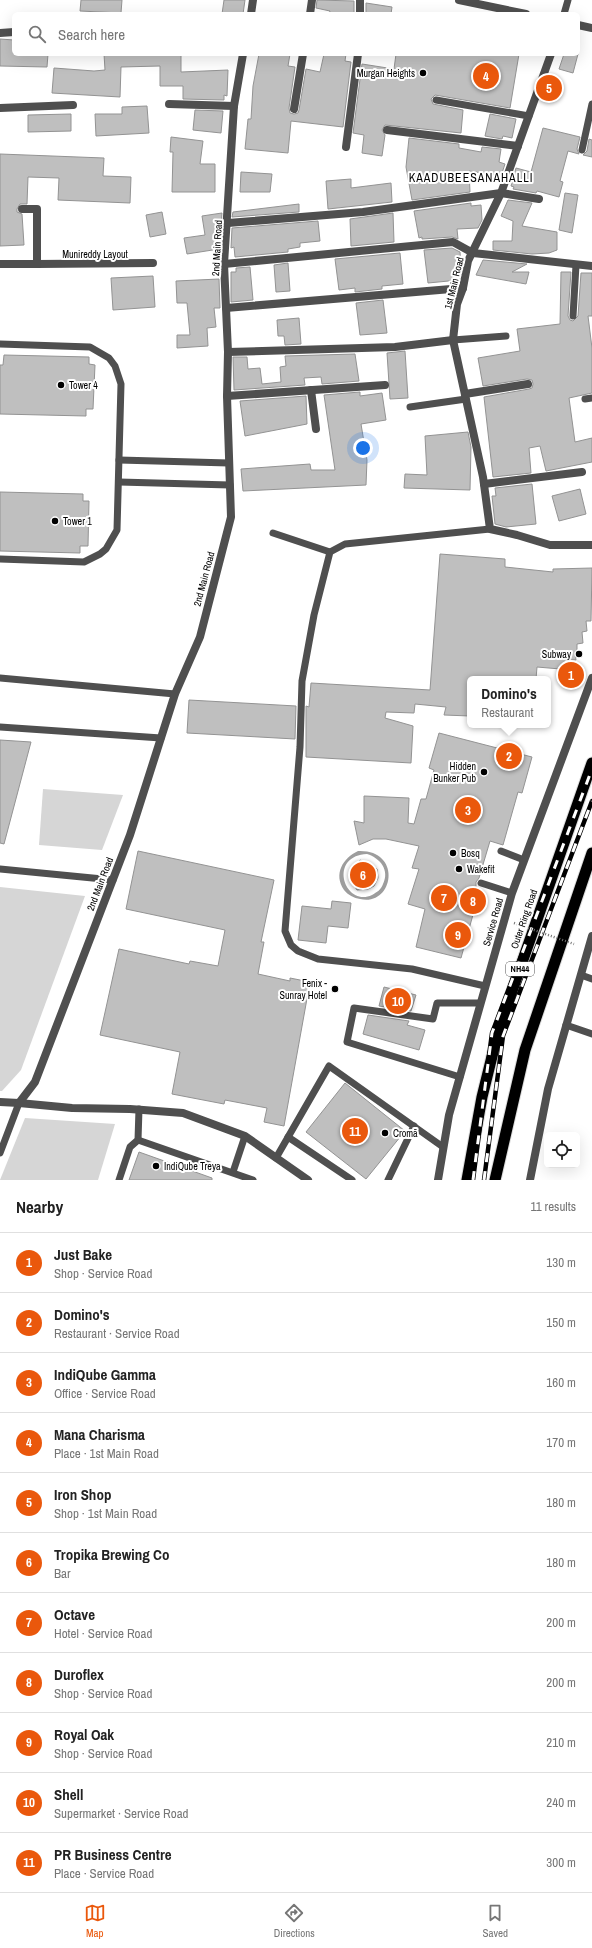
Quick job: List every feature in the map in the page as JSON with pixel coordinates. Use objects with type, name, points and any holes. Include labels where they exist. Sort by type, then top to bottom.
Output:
[{"type":"highway","name":"Outer Ring Road","points":[[467,1180],[482,1097],[499,1028],[592,763]]},
{"type":"highway","points":[[495,1180],[526,1050],[592,853]]},
{"type":"street","points":[[251,12],[253,0]]},
{"type":"street","points":[[310,12],[312,0]]},
{"type":"street","points":[[360,0],[360,12]]},
{"type":"street","points":[[459,0],[516,12]]},
{"type":"street","points":[[580,25],[592,28]]},
{"type":"street","points":[[0,33],[12,32]]},
{"type":"street","name":"2nd Main Road","points":[[19,1103],[35,1082],[130,835],[175,694],[200,638],[231,517],[227,396],[228,352],[224,264],[228,223],[234,106],[243,56]]},
{"type":"street","points":[[294,109],[303,56]]},
{"type":"street","points":[[346,147],[358,56]]},
{"type":"street","name":"1st Main Road","points":[[490,529],[484,484],[453,340],[457,304],[463,288],[468,261],[501,193],[550,56]]},
{"type":"street","points":[[168,104],[234,106]]},
{"type":"street","points":[[0,108],[73,105]]},
{"type":"street","points":[[387,130],[518,146]]},
{"type":"street","points":[[228,223],[363,212],[501,193],[539,199]]},
{"type":"street","points":[[22,209],[38,209],[37,264]]},
{"type":"street","points":[[224,264],[453,242],[473,252],[592,266]]},
{"type":"street","name":"Munireddy Layout","points":[[0,264],[153,264]]},
{"type":"street","points":[[226,308],[463,288]]},
{"type":"street","points":[[228,352],[395,347],[453,340]]},
{"type":"street","points":[[466,397],[528,384]]},
{"type":"street","points":[[227,396],[385,385]]},
{"type":"street","points":[[311,390],[316,429]]},
{"type":"street","points":[[484,484],[582,472]]},
{"type":"street","points":[[490,529],[550,545],[592,545]]},
{"type":"street","name":"Service Road","points":[[438,1180],[443,1147],[460,1077],[512,893],[592,678]]},
{"type":"street","points":[[530,1180],[548,1089],[592,936]]},
{"type":"street","points":[[0,1102],[72,1108],[139,1109],[183,1113],[245,1136],[308,1180]]},
{"type":"lane","points":[[565,12],[568,0]]},
{"type":"lane","points":[[436,100],[529,116]]},
{"type":"lane","points":[[582,150],[592,104]]},
{"type":"lane","points":[[573,316],[576,265]]},
{"type":"lane","points":[[453,340],[506,336]]},
{"type":"lane","points":[[0,344],[90,347],[109,358],[119,374],[121,384],[117,530],[111,543],[100,554],[84,562],[0,559]]},
{"type":"lane","points":[[410,407],[466,397]]},
{"type":"lane","points":[[119,460],[229,463]]},
{"type":"lane","points":[[119,482],[230,485]]},
{"type":"lane","points":[[273,533],[330,552],[345,544],[490,529]]},
{"type":"lane","points":[[330,552],[314,615],[302,681],[300,747],[285,931],[291,945],[298,951],[318,959],[412,969],[485,986]]},
{"type":"lane","points":[[0,678],[175,694]]},
{"type":"lane","points":[[0,727],[161,738]]},
{"type":"lane","points":[[501,851],[524,860]]},
{"type":"lane","points":[[0,869],[113,880]]},
{"type":"lane","points":[[481,883],[512,893]]},
{"type":"lane","points":[[581,975],[592,979]]},
{"type":"lane","points":[[460,1077],[346,1042],[354,1008],[433,1019],[437,1004],[480,1004]]},
{"type":"lane","points":[[566,1025],[592,1034]]},
{"type":"lane","points":[[276,1158],[329,1066],[443,1147]]},
{"type":"lane","points":[[0,1153],[19,1103]]},
{"type":"lane","points":[[119,1180],[130,1147],[138,1140],[139,1109]]},
{"type":"lane","points":[[388,1180],[414,1126]]},
{"type":"lane","points":[[233,1172],[245,1136]]},
{"type":"lane","points":[[288,1137],[352,1180]]},
{"type":"lane","points":[[138,1140],[253,1180]]},
{"type":"path","points":[[514,923],[574,944]]},
{"type":"shaded area","points":[[43,789],[123,795],[102,850],[39,845]]},
{"type":"shaded area","points":[[358,851],[372,853],[382,859],[387,867],[389,877],[386,887],[380,895],[372,899],[360,899],[351,896],[344,890],[339,878],[341,867],[353,854]],"holes":[[[367,854],[372,856],[382,865],[385,879],[379,891],[372,895],[362,897],[354,894],[348,888],[344,880],[344,871],[347,863],[355,857]]]},
{"type":"shaded area","points":[[0,887],[85,896],[21,1070],[2,1091],[0,1091]]},
{"type":"shaded area","points":[[25,1118],[115,1124],[98,1180],[0,1180]]},
{"type":"building","points":[[81,0],[122,0],[121,12],[80,11]]},
{"type":"building","points":[[224,0],[245,0],[243,12],[222,12]]},
{"type":"building","points":[[317,0],[354,1],[354,12],[330,12],[316,8]]},
{"type":"building","points":[[366,3],[392,7],[391,12],[366,12]]},
{"type":"building","points":[[0,39],[12,40],[12,56],[48,56],[47,67],[0,66]]},
{"type":"building","points":[[104,56],[181,56],[181,72],[228,70],[227,96],[224,95],[224,100],[183,99],[183,86],[160,86],[160,66],[121,67],[120,97],[52,93],[54,68],[94,71],[105,70]]},
{"type":"building","points":[[259,56],[290,56],[288,66],[295,67],[289,108],[290,113],[294,114],[298,113],[299,110],[306,69],[320,72],[324,56],[346,56],[345,61],[351,62],[343,127],[291,121],[288,153],[245,149],[248,119],[251,119],[253,86]]},
{"type":"building","points":[[396,56],[519,56],[510,108],[435,95],[431,99],[433,104],[463,110],[461,133],[385,125],[382,130],[385,135],[382,156],[362,153],[364,135],[353,133],[362,64],[394,69]]},
{"type":"building","points":[[563,56],[577,56],[573,73],[559,69]]},
{"type":"building","points":[[147,106],[149,133],[96,136],[95,114],[122,114],[122,107]]},
{"type":"building","points":[[195,110],[223,111],[221,133],[193,130]]},
{"type":"building","points":[[71,114],[71,131],[28,132],[28,115]]},
{"type":"building","points":[[490,114],[516,119],[512,138],[503,136],[502,139],[485,136]]},
{"type":"building","points":[[543,128],[580,137],[577,149],[579,154],[568,151],[560,181],[563,182],[559,197],[537,191],[536,193],[513,189],[514,187],[511,186],[516,168],[531,172]]},
{"type":"building","points":[[171,137],[203,141],[200,164],[215,164],[215,192],[172,192],[173,152],[170,152]]},
{"type":"building","points":[[409,138],[459,144],[459,148],[481,152],[482,147],[501,149],[499,162],[505,164],[501,176],[469,171],[470,192],[412,200],[406,167]]},
{"type":"building","points":[[589,139],[592,140],[592,157],[583,155],[587,151]]},
{"type":"building","points":[[0,154],[104,158],[103,176],[131,177],[130,203],[58,200],[59,178],[28,177],[27,204],[20,204],[17,209],[17,212],[22,214],[24,245],[0,246]]},
{"type":"building","points":[[241,172],[272,174],[270,192],[240,192]]},
{"type":"building","points":[[351,179],[351,188],[391,183],[392,202],[328,209],[326,181]]},
{"type":"building","points":[[565,193],[578,195],[572,233],[559,230]]},
{"type":"building","points":[[508,200],[532,203],[522,226],[557,232],[557,250],[549,253],[532,254],[493,250],[493,241],[512,241],[513,221],[501,216]]},
{"type":"building","points":[[471,203],[471,206],[481,205],[482,220],[478,228],[457,229],[458,239],[452,237],[419,238],[414,211]]},
{"type":"building","points":[[299,204],[299,212],[232,217],[233,212]]},
{"type":"building","points":[[162,212],[166,234],[150,237],[146,215]]},
{"type":"building","points":[[222,213],[219,249],[187,254],[184,238],[205,235],[202,216]]},
{"type":"building","points":[[393,213],[394,242],[351,246],[350,219]]},
{"type":"building","points":[[318,221],[320,241],[300,243],[300,247],[288,249],[288,252],[235,257],[234,247],[231,248],[232,228]]},
{"type":"building","points":[[452,248],[460,252],[461,267],[459,280],[428,283],[424,250]]},
{"type":"building","points":[[400,253],[403,284],[382,286],[382,289],[355,292],[355,288],[339,290],[335,259]]},
{"type":"building","points":[[483,260],[527,264],[512,272],[529,272],[526,284],[476,275]]},
{"type":"building","points":[[288,263],[290,291],[276,292],[274,265]]},
{"type":"building","points":[[250,267],[253,300],[231,302],[231,272],[236,272],[236,268]]},
{"type":"building","points":[[561,272],[571,272],[568,316],[570,320],[573,321],[578,316],[581,273],[592,273],[592,316],[588,316],[592,348],[592,393],[569,398],[575,442],[592,438],[592,462],[546,471],[540,446],[529,448],[531,473],[493,477],[484,397],[529,389],[532,388],[533,384],[532,380],[527,379],[483,386],[478,358],[520,351],[517,329],[560,324]]},
{"type":"building","points":[[153,276],[155,307],[113,310],[111,278]]},
{"type":"building","points":[[219,279],[220,308],[214,308],[216,327],[207,328],[208,346],[177,348],[177,335],[190,335],[187,303],[177,303],[176,281]]},
{"type":"building","points":[[383,300],[387,333],[360,335],[356,303]]},
{"type":"building","points":[[299,318],[301,344],[285,345],[284,336],[278,336],[277,320]]},
{"type":"building","points":[[405,351],[408,398],[390,399],[387,353]]},
{"type":"building","points":[[355,354],[359,381],[322,384],[321,377],[304,378],[305,385],[234,390],[233,357],[247,357],[248,369],[260,368],[262,384],[281,382],[280,367],[286,366],[285,356]]},
{"type":"building","name":"Tower 4","points":[[4,355],[89,357],[89,364],[95,365],[93,409],[86,409],[86,416],[0,414],[0,365],[3,365]]},
{"type":"building","points":[[360,392],[360,396],[382,393],[386,420],[361,424],[367,460],[366,485],[243,491],[241,469],[310,464],[311,470],[335,470],[324,395]]},
{"type":"building","points":[[306,396],[307,424],[245,436],[240,401]]},
{"type":"building","points":[[468,432],[471,447],[470,490],[404,488],[405,474],[427,475],[425,436]]},
{"type":"building","points":[[532,484],[536,524],[506,527],[495,524],[492,496],[496,496],[495,488]]},
{"type":"building","points":[[580,489],[586,514],[559,521],[552,496]]},
{"type":"building","name":"Tower 1","points":[[0,492],[83,494],[83,501],[89,501],[88,546],[80,546],[80,553],[0,551]]},
{"type":"building","points":[[440,554],[505,559],[505,567],[553,572],[553,569],[592,568],[591,621],[586,621],[587,631],[582,632],[583,643],[577,644],[577,653],[575,654],[576,660],[571,660],[572,670],[537,667],[536,676],[467,676],[467,716],[444,715],[446,707],[415,704],[414,713],[386,712],[385,718],[413,726],[411,763],[306,757],[306,706],[309,707],[311,683],[430,690]]},
{"type":"building","points":[[189,700],[296,706],[295,739],[187,733]]},
{"type":"building","points":[[439,733],[532,757],[522,793],[518,792],[503,845],[490,841],[479,878],[476,882],[476,892],[479,893],[461,958],[416,947],[425,909],[408,904],[419,869],[412,868],[419,846],[386,839],[373,839],[359,845],[354,821],[364,823],[364,796],[409,798],[408,823],[414,824],[421,799],[426,799],[434,770],[429,768]]},
{"type":"building","points":[[0,740],[31,742],[4,844],[0,843]]},
{"type":"building","points":[[138,851],[274,880],[261,942],[264,942],[258,974],[290,981],[290,978],[310,982],[284,1126],[264,1122],[267,1108],[225,1100],[224,1104],[172,1094],[180,1052],[100,1035],[119,949],[189,964],[190,961],[218,966],[225,930],[126,909]]},
{"type":"building","points":[[360,860],[374,866],[377,869],[378,878],[374,886],[368,889],[357,890],[351,880],[351,872],[353,867]]},
{"type":"building","points":[[332,901],[351,903],[348,928],[328,926],[326,943],[298,940],[302,906],[331,909]]},
{"type":"building","points":[[384,987],[416,995],[411,1011],[379,1006]]},
{"type":"building","points":[[368,1015],[409,1021],[407,1025],[425,1030],[419,1050],[363,1034]]},
{"type":"building","points":[[345,1083],[405,1131],[366,1179],[306,1132]]},
{"type":"building","name":"IndiQube Treya","points":[[139,1152],[212,1178],[212,1180],[129,1180]]},
{"type":"railway","points":[[473,1180],[492,1033],[592,769]]},
{"type":"railway","points":[[484,1180],[503,1036],[592,801]]},
{"type":"place","name":"Murgan Heights","points":[[423,73]]},
{"type":"place","name":"Mana Charisma","points":[[486,76]]},
{"type":"place","name":"Iron Shop","points":[[549,88]]},
{"type":"place","name":"Tower 4","points":[[61,385]]},
{"type":"place","name":"Tower 1","points":[[55,521]]},
{"type":"place","name":"Subway","points":[[579,654]]},
{"type":"place","name":"Just Bake","points":[[571,675]]},
{"type":"place","name":"Domino's","points":[[509,756]]},
{"type":"place","name":"Hidden Bunker Pub","points":[[484,772]]},
{"type":"place","name":"IndiQube Gamma","points":[[468,810]]},
{"type":"place","name":"Bosq","points":[[453,853]]},
{"type":"place","name":"Wakefit","points":[[459,869]]},
{"type":"place","name":"Tropika Brewing Co","points":[[363,875]]},
{"type":"place","name":"Octave","points":[[444,898]]},
{"type":"place","name":"Duroflex","points":[[473,901]]},
{"type":"place","name":"Royal Oak","points":[[458,935]]},
{"type":"place","name":"Fenix - Sunray Hotel","points":[[335,989]]},
{"type":"place","name":"Shell","points":[[398,1001]]},
{"type":"place","name":"PR Business Centre","points":[[355,1131]]},
{"type":"place","name":"Cromā","points":[[385,1133]]},
{"type":"place","name":"IndiQube Treya","points":[[156,1166]]},
{"type":"district","name":"KAADUBEESANAHALLI","points":[[471,178]]}]
